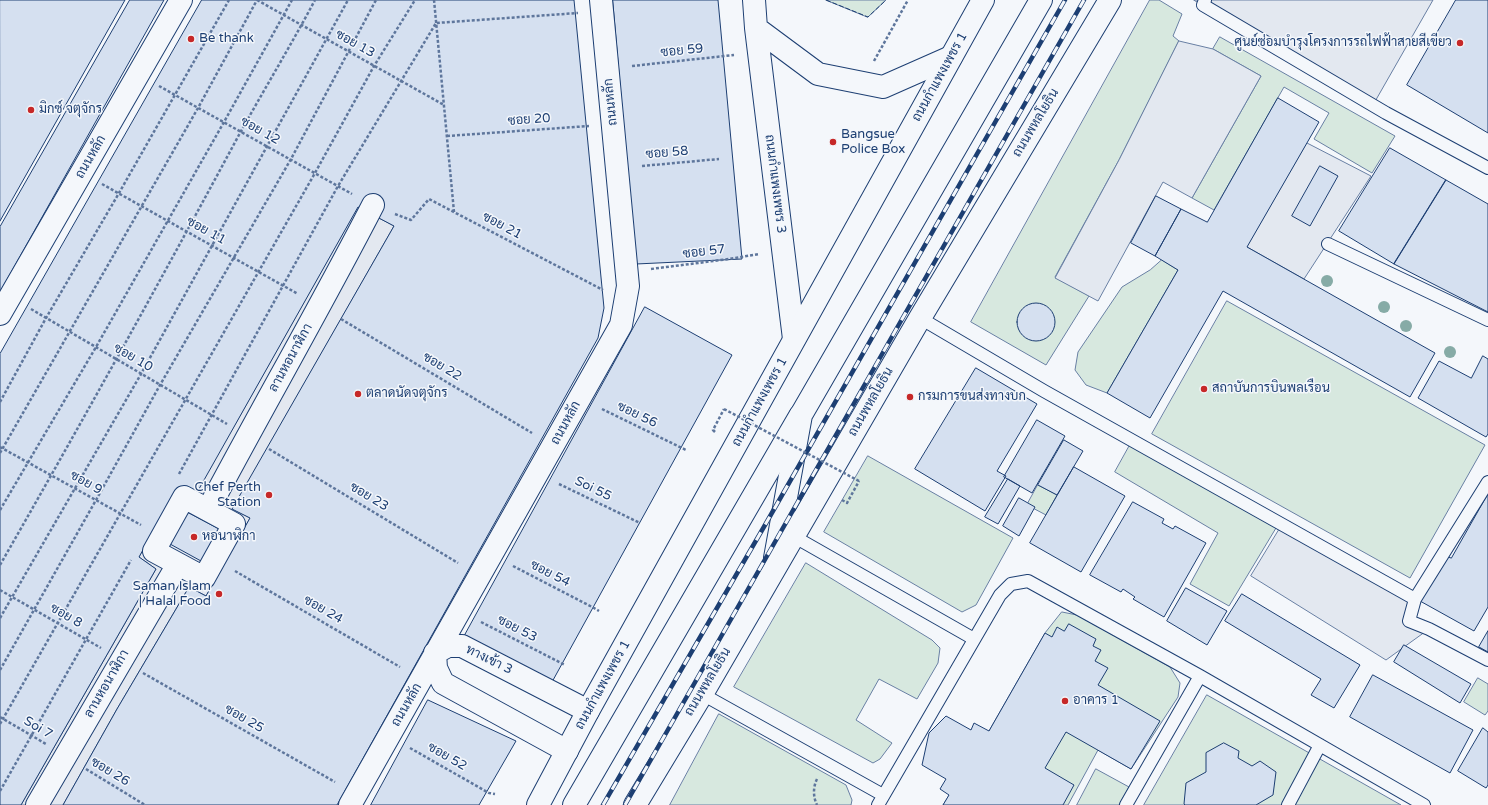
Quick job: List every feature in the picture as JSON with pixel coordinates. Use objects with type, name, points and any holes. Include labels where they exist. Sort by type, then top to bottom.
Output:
[{"type":"street","name":"ถนนหลัก","points":[[5,306],[181,0]]},
{"type":"street","name":"ถนนกำแพงเพชร 3","points":[[754,0],[758,51],[794,339]]},
{"type":"street","name":"ถนนกำแพงเพชร 1","points":[[538,805],[588,711],[983,0]]},
{"type":"street","points":[[574,805],[1041,0]]},
{"type":"street","name":"ถนนพหลโยธิน","points":[[634,805],[702,694],[920,318],[1110,0]]},
{"type":"street","name":"ถนนหลัก","points":[[353,800],[621,325],[628,286],[602,6]]},
{"type":"street","points":[[756,28],[818,74],[883,87],[951,57]]},
{"type":"street","name":"ลานหอนาฬิกา","points":[[208,510],[247,436],[320,307],[373,205]]},
{"type":"street","points":[[772,573],[800,415]]},
{"type":"street","points":[[184,497],[234,524],[204,578],[154,551],[162,538],[184,497]]},
{"type":"street","name":"ลานหอนาฬิกา","points":[[37,805],[178,564]]},
{"type":"street","name":"ทางเข้า 3","points":[[435,653],[448,646],[462,646],[588,711]]},
{"type":"street","points":[[435,653],[436,668],[443,683],[566,751]]},
{"type":"lane","points":[[1205,0],[1203,6],[1386,113],[1488,168]]},
{"type":"lane","points":[[1328,244],[1488,320]]},
{"type":"lane","points":[[920,318],[1044,391],[1415,599]]},
{"type":"lane","points":[[1488,482],[1415,599],[1409,621],[1429,629],[1488,660]]},
{"type":"lane","points":[[794,536],[974,639]]},
{"type":"lane","points":[[702,694],[824,762],[880,800],[1000,595],[1011,584],[1028,581],[1200,676],[1424,805]]},
{"type":"lane","points":[[1126,805],[1200,676]]},
{"type":"lane","points":[[1288,805],[1320,745]]},
{"type":"path","points":[[0,402],[46,318],[119,194],[229,0]]},
{"type":"path","points":[[0,453],[1,448],[70,332],[198,108],[257,0]]},
{"type":"path","name":"ซอย 13","points":[[257,0],[444,105]]},
{"type":"path","points":[[0,510],[96,347],[292,0]]},
{"type":"path","points":[[0,565],[188,232],[241,132],[315,0]]},
{"type":"path","points":[[0,618],[141,374],[348,0]]},
{"type":"path","points":[[0,670],[160,385],[291,159],[376,0]]},
{"type":"path","points":[[0,724],[2,718],[58,623],[315,173],[374,66],[414,0]]},
{"type":"path","points":[[434,0],[454,212]]},
{"type":"path","points":[[862,82],[908,0]]},
{"type":"path","points":[[436,23],[602,6]]},
{"type":"path","points":[[178,476],[338,186],[436,23]]},
{"type":"path","name":"ซอย 59","points":[[608,69],[758,51]]},
{"type":"path","name":"ซอย 12","points":[[138,74],[373,205]]},
{"type":"path","name":"ซอย 20","points":[[447,136],[613,125]]},
{"type":"path","name":"ซอย 58","points":[[617,168],[720,159]]},
{"type":"path","name":"ซอย 11","points":[[82,173],[320,307]]},
{"type":"path","name":"ซอย 21","points":[[373,205],[411,220],[428,199],[625,301]]},
{"type":"path","name":"ซอย 57","points":[[627,272],[784,252]]},
{"type":"path","name":"ซอย 10","points":[[5,306],[46,318],[247,436]]},
{"type":"path","name":"ซอย 22","points":[[320,307],[553,445]]},
{"type":"path","name":"ซอย 56","points":[[580,397],[686,450]]},
{"type":"path","points":[[713,430],[724,409],[859,481],[847,503]]},
{"type":"path","name":"ซอย 23","points":[[247,436],[479,576]]},
{"type":"path","name":"ซอย 9","points":[[1,448],[120,513],[162,538]]},
{"type":"path","name":"Soi 55","points":[[537,472],[640,523]]},
{"type":"path","name":"ซอย 54","points":[[492,554],[598,612]]},
{"type":"path","points":[[0,791],[133,557]]},
{"type":"path","name":"ซอย 24","points":[[214,559],[422,679]]},
{"type":"path","name":"ซอย 8","points":[[0,590],[121,660]]},
{"type":"path","name":"ซอย 53","points":[[459,612],[565,665]]},
{"type":"path","name":"ซอย 25","points":[[121,660],[353,800]]},
{"type":"path","name":"Soi 7","points":[[2,718],[65,756]]},
{"type":"path","name":"ซอย 52","points":[[389,736],[489,793],[495,794]]},
{"type":"path","name":"ซอย 26","points":[[65,756],[145,805]]},
{"type":"path","points":[[817,805],[814,798],[815,782],[824,762]]},
{"type":"shaded area","points":[[826,0],[886,0],[868,17]]},
{"type":"shaded area","points":[[1150,0],[1159,0],[1182,14],[1173,36],[1179,41],[1119,160],[1055,277],[1089,296],[1046,365],[971,322]]},
{"type":"shaded area","points":[[1194,0],[1433,0],[1373,105]]},
{"type":"shaded area","points":[[1220,37],[1395,136],[1372,173],[1314,139],[1329,113],[1284,87],[1214,210],[1192,198],[1261,76],[1213,49]]},
{"type":"shaded area","points":[[1179,41],[1213,49],[1261,76],[1192,198],[1163,182],[1098,301],[1055,278],[1119,160]]},
{"type":"shaded area","points":[[1307,143],[1371,176],[1304,279],[1247,247]]},
{"type":"shaded area","points":[[358,207],[394,226],[233,509],[250,518],[206,596],[189,587],[117,709],[63,805],[21,805],[156,569],[139,557],[233,428]],"holes":[[[187,512],[219,529],[170,544]]]},
{"type":"shaded area","points":[[1162,260],[1178,270],[1107,393],[1086,385],[1075,370],[1078,352],[1122,287],[1150,270]]},
{"type":"shaded area","points":[[1227,301],[1485,445],[1410,578],[1152,434]]},
{"type":"shaded area","points":[[1130,445],[1276,528],[1229,606],[1190,584],[1218,533],[1115,472]]},
{"type":"shaded area","points":[[868,456],[1013,538],[976,605],[962,612],[824,532]]},
{"type":"shaded area","points":[[1038,485],[1057,495],[1046,515],[1027,505]]},
{"type":"shaded area","points":[[1282,525],[1415,599],[1409,621],[1429,629],[1386,660],[1251,576]]},
{"type":"shaded area","points":[[806,563],[932,640],[940,648],[938,663],[917,699],[879,679],[856,720],[892,743],[880,759],[873,763],[734,687]]},
{"type":"shaded area","name":"อาคาร 1","points":[[1062,612],[1077,615],[1170,667],[1180,683],[1178,697],[1131,769],[1098,750],[1068,805],[943,805],[989,731],[1045,633]]},
{"type":"shaded area","points":[[1478,678],[1488,684],[1488,711],[1485,715],[1464,702]]},
{"type":"shaded area","points":[[1207,695],[1401,805],[1144,805]]},
{"type":"shaded area","points":[[719,714],[846,785],[852,800],[851,805],[670,805]]},
{"type":"shaded area","points":[[1096,769],[1129,787],[1119,805],[1077,805]]},
{"type":"building","name":"มิกซ์ จตุจักร","points":[[0,0],[125,0],[0,221]]},
{"type":"building","points":[[130,0],[164,0],[0,292],[0,227]]},
{"type":"building","name":"ตลาดนัดจตุจักร","points":[[202,0],[574,0],[604,308],[598,338],[337,805],[63,805],[117,709],[189,587],[206,596],[250,518],[232,509],[394,226],[358,207],[195,496],[177,489],[139,557],[156,569],[21,805],[0,805],[0,354]]},
{"type":"building","points":[[613,0],[718,0],[742,259],[636,264]]},
{"type":"building","name":"ศูนย์ซ่อมบำรุงโครงการรถไฟฟ้าสายสีเขียว","points":[[1456,0],[1488,0],[1488,133],[1407,85]]},
{"type":"building","points":[[1278,98],[1319,122],[1247,247],[1435,353],[1410,397],[1223,291],[1150,418],[1107,393],[1178,270],[1155,256],[1181,209],[1207,222]]},
{"type":"building","points":[[1390,148],[1446,180],[1394,264],[1339,231]]},
{"type":"building","points":[[1320,166],[1338,176],[1310,226],[1292,216]]},
{"type":"building","points":[[1446,180],[1488,204],[1488,312],[1394,264]]},
{"type":"building","points":[[1156,196],[1181,209],[1155,256],[1131,243]]},
{"type":"building","points":[[1032,303],[1040,303],[1050,308],[1054,315],[1054,329],[1050,336],[1040,341],[1032,341],[1022,336],[1020,333],[1017,326],[1017,318],[1022,308],[1025,306]]},
{"type":"building","points":[[645,307],[732,355],[552,682],[465,635]]},
{"type":"building","points":[[1483,356],[1488,359],[1488,434],[1486,437],[1418,398],[1439,361],[1471,378]]},
{"type":"building","points":[[976,368],[1037,404],[997,471],[1006,476],[985,511],[915,469]]},
{"type":"building","points":[[1037,420],[1065,436],[1032,493],[1004,477]]},
{"type":"building","points":[[1064,440],[1083,451],[1057,495],[1038,485]]},
{"type":"building","points":[[1074,467],[1125,496],[1081,572],[1030,543]]},
{"type":"building","points":[[1008,479],[1020,486],[998,524],[985,517]]},
{"type":"building","points":[[1488,494],[1488,607],[1474,631],[1420,601],[1446,556],[1451,558]]},
{"type":"building","points":[[1019,498],[1035,507],[1019,536],[1003,526]]},
{"type":"building","points":[[1133,502],[1164,519],[1162,523],[1173,529],[1175,526],[1206,543],[1164,617],[1133,599],[1135,597],[1123,589],[1121,592],[1090,575]]},
{"type":"building","name":"หอนาฬิกา","points":[[187,512],[219,529],[201,561],[170,544]]},
{"type":"building","points":[[1186,588],[1227,611],[1207,645],[1167,621]]},
{"type":"building","points":[[1242,594],[1360,665],[1334,708],[1311,695],[1321,679],[1225,621]]},
{"type":"building","name":"อาคาร 1","points":[[1069,624],[1096,639],[1093,646],[1101,650],[1095,661],[1108,668],[1098,685],[1160,721],[1131,769],[1066,732],[1045,768],[1074,785],[1063,805],[943,805],[949,795],[940,789],[946,779],[922,765],[929,733],[946,716],[971,730],[974,723],[989,731],[1045,633],[1052,637],[1057,627],[1064,631]]},
{"type":"building","points":[[1488,631],[1488,652],[1479,647]]},
{"type":"building","points":[[1404,645],[1471,684],[1460,703],[1394,662]]},
{"type":"building","points":[[1373,675],[1473,730],[1450,773],[1350,717]]},
{"type":"building","points":[[428,700],[516,741],[479,805],[371,805]]},
{"type":"building","points":[[1483,728],[1488,732],[1488,785],[1486,788],[1458,771]]},
{"type":"building","points":[[1224,743],[1239,751],[1238,758],[1252,766],[1260,761],[1276,772],[1273,795],[1256,805],[1185,805],[1186,783],[1206,772],[1206,753]]},
{"type":"railway","points":[[603,805],[1065,0]]},
{"type":"railway","points":[[625,805],[1084,0]]},
{"type":"fence","points":[[826,0],[868,17],[886,0]]},
{"type":"place","name":"Be thank","points":[[191,39]]},
{"type":"place","name":"ศูนย์ซ่อมบำรุงโครงการรถไฟฟ้าสายสีเขียว","points":[[1460,43]]},
{"type":"place","name":"มิกซ์ จตุจักร","points":[[31,110]]},
{"type":"place","name":"Bangsue Police Box","points":[[833,142]]},
{"type":"place","name":"สถาบันการบินพลเรือน","points":[[1204,389]]},
{"type":"place","name":"ตลาดนัดจตุจักร","points":[[358,394]]},
{"type":"place","name":"กรมการขนส่งทางบก","points":[[910,397]]},
{"type":"place","name":"Chef Perth Station","points":[[269,495]]},
{"type":"place","name":"หอนาฬิกา","points":[[194,537]]},
{"type":"place","name":"Saman Islam | Halal Food","points":[[219,594]]},
{"type":"place","name":"อาคาร 1","points":[[1065,701]]}]
